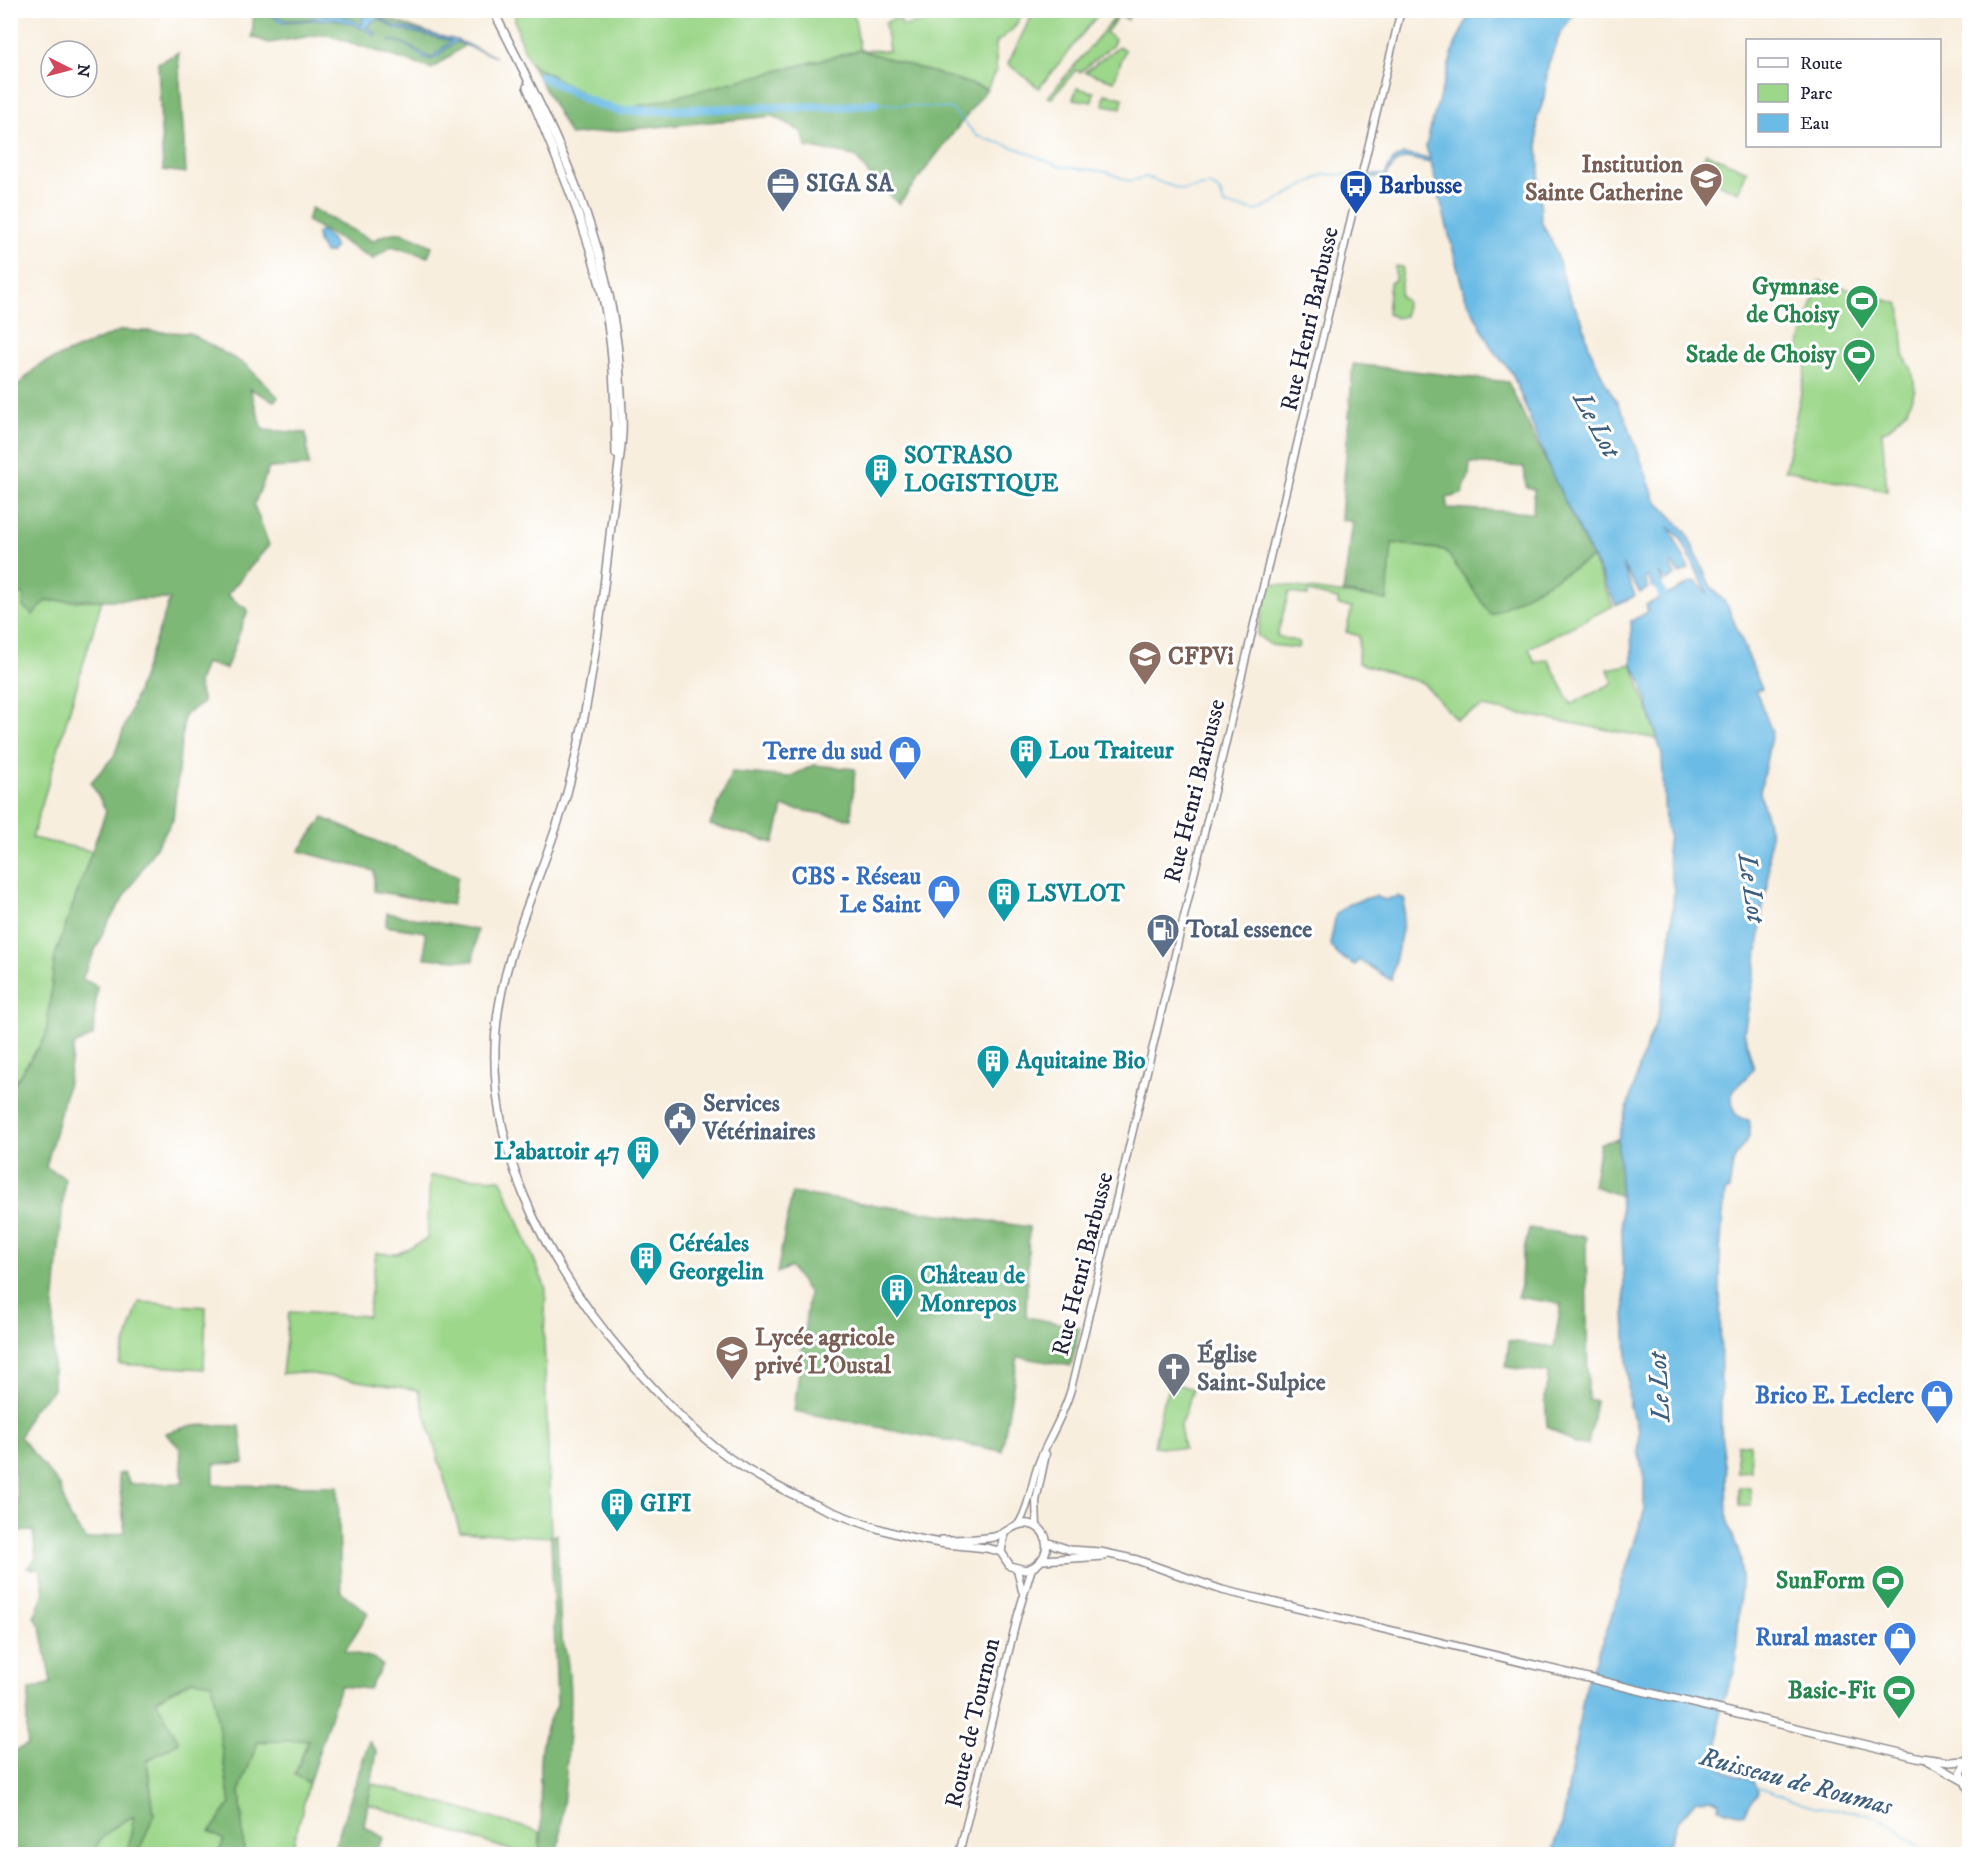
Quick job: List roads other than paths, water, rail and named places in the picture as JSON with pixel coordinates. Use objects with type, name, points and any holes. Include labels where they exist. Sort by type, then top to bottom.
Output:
[{"type":"main road","points":[[494,10],[573,175],[603,267],[619,366],[622,432],[596,658],[577,750],[549,850],[504,982],[496,1032],[496,1093],[505,1141],[519,1182],[551,1252],[601,1329],[691,1427],[725,1455],[763,1479],[797,1495],[888,1531],[952,1545],[991,1548],[1001,1552]]},
{"type":"main road","name":"Rue Henri Barbusse","points":[[1018,1525],[1040,1461],[1052,1438],[1071,1389],[1401,10]]},
{"type":"main road","name":"Rue Henri Barbusse","points":[[1037,1527],[1036,1501],[1052,1438]]},
{"type":"main road","points":[[924,1539],[962,1540],[1004,1534],[1018,1525],[1027,1524],[1037,1527],[1046,1542],[1047,1551],[1043,1560]]},
{"type":"main road","points":[[1004,1534],[1001,1552],[1005,1560],[1017,1569],[1023,1584],[1022,1601]]},
{"type":"main road","points":[[1046,1542],[1070,1550],[1121,1557],[1222,1590],[1921,1758],[1950,1762],[1967,1758],[1962,1780]]},
{"type":"main road","points":[[1017,1569],[1032,1568],[1043,1560],[1063,1557],[1121,1557]]},
{"type":"main road","name":"Route de Tournon","points":[[960,1854],[1032,1568]]},
{"type":"main road","points":[[1921,1758],[1962,1780],[1970,1792]]},
{"type":"water","points":[[266,11],[287,20],[340,15],[362,25],[363,14],[372,12],[392,25],[457,40],[496,57],[457,42],[450,45],[436,58],[429,59],[402,43],[388,41],[404,43],[431,58],[451,41],[394,28],[378,18],[366,27],[377,33],[373,37],[374,34],[350,23],[334,19],[280,22]]},
{"type":"water","points":[[1471,11],[1576,11],[1560,34],[1548,65],[1544,99],[1537,118],[1541,221],[1555,248],[1568,293],[1583,323],[1589,347],[1605,382],[1625,416],[1655,499],[1686,532],[1710,585],[1727,605],[1762,689],[1756,691],[1772,732],[1760,792],[1770,833],[1768,887],[1764,897],[1757,959],[1744,1032],[1754,1069],[1732,1092],[1734,1111],[1739,1117],[1749,1120],[1750,1134],[1735,1157],[1729,1190],[1725,1192],[1720,1250],[1721,1432],[1726,1473],[1727,1519],[1741,1559],[1741,1582],[1735,1670],[1721,1705],[1718,1745],[1714,1758],[1723,1770],[1753,1781],[1758,1792],[1743,1814],[1719,1808],[1719,1803],[1711,1799],[1696,1800],[1678,1821],[1663,1854],[1552,1854],[1563,1820],[1585,1686],[1609,1624],[1644,1512],[1644,1479],[1638,1450],[1639,1430],[1629,1407],[1618,1139],[1643,1054],[1658,1017],[1670,945],[1674,890],[1667,852],[1669,835],[1665,823],[1662,755],[1642,682],[1632,664],[1631,621],[1648,612],[1646,605],[1695,581],[1708,594],[1681,539],[1669,527],[1689,569],[1679,574],[1673,564],[1671,566],[1675,576],[1666,581],[1658,572],[1663,582],[1653,587],[1648,577],[1645,578],[1648,588],[1640,593],[1622,564],[1635,596],[1616,605],[1551,472],[1512,373],[1492,349],[1464,294],[1431,163],[1406,158],[1395,163],[1385,178],[1365,177],[1365,174],[1385,175],[1392,161],[1403,154],[1430,159],[1426,147],[1431,126],[1455,45]]},
{"type":"water","points":[[321,231],[331,239],[335,247],[331,253],[325,253],[318,242],[317,233]]},
{"type":"water","points":[[1375,896],[1385,900],[1398,896],[1405,900],[1402,930],[1391,980],[1359,960],[1355,965],[1339,956],[1330,945],[1336,914],[1350,903]]},
{"type":"waterway","points":[[541,76],[589,101],[619,111],[850,106],[875,103]]},
{"type":"waterway","points":[[875,103],[952,109],[977,136],[1016,148],[1059,166],[1107,172],[1129,181],[1146,177],[1182,190],[1210,185],[1220,191],[1224,205],[1258,211],[1323,175],[1360,174]]},
{"type":"waterway","name":"Le Lot","points":[[1652,574],[1661,591],[1666,609]]},
{"type":"waterway","name":"Ruisseau de Roumas","points":[[1755,1787],[1813,1807],[1859,1812],[1880,1818],[1896,1828],[1925,1854]]},
{"type":"place","name":"Institution Sainte Catherine","points":[[1706,208]]},
{"type":"place","name":"SIGA SA","points":[[783,213]]},
{"type":"place","name":"Barbusse","points":[[1356,215]]},
{"type":"place","name":"Gymnase de Choisy","points":[[1862,330]]},
{"type":"place","name":"Stade de Choisy","points":[[1859,384]]},
{"type":"place","name":"SOTRASO LOGISTIQUE","points":[[881,499]]},
{"type":"place","name":"CFPVi","points":[[1145,686]]},
{"type":"place","name":"Lou Traiteur","points":[[1026,780]]},
{"type":"place","name":"Terre du sud","points":[[905,781]]},
{"type":"place","name":"CBS - Réseau Le Saint","points":[[944,920]]},
{"type":"place","name":"LSVLOT","points":[[1004,923]]},
{"type":"place","name":"Total essence","points":[[1163,959]]},
{"type":"place","name":"Aquitaine Bio","points":[[993,1090]]},
{"type":"place","name":"Services Vétérinaires","points":[[680,1147]]},
{"type":"place","name":"L'abattoir 47","points":[[643,1181]]},
{"type":"place","name":"Céréales Georgelin","points":[[646,1287]]},
{"type":"place","name":"Château de Monrepos","points":[[897,1319]]},
{"type":"place","name":"Lycée agricole privé L'Oustal","points":[[732,1381]]},
{"type":"place","name":"Église Saint-Sulpice","points":[[1174,1398]]},
{"type":"place","name":"Brico E. Leclerc","points":[[1937,1425]]},
{"type":"place","name":"GIFI","points":[[617,1533]]},
{"type":"place","name":"SunForm","points":[[1888,1610]]},
{"type":"place","name":"Rural master","points":[[1900,1667]]},
{"type":"place","name":"Basic-Fit","points":[[1899,1720]]}]
